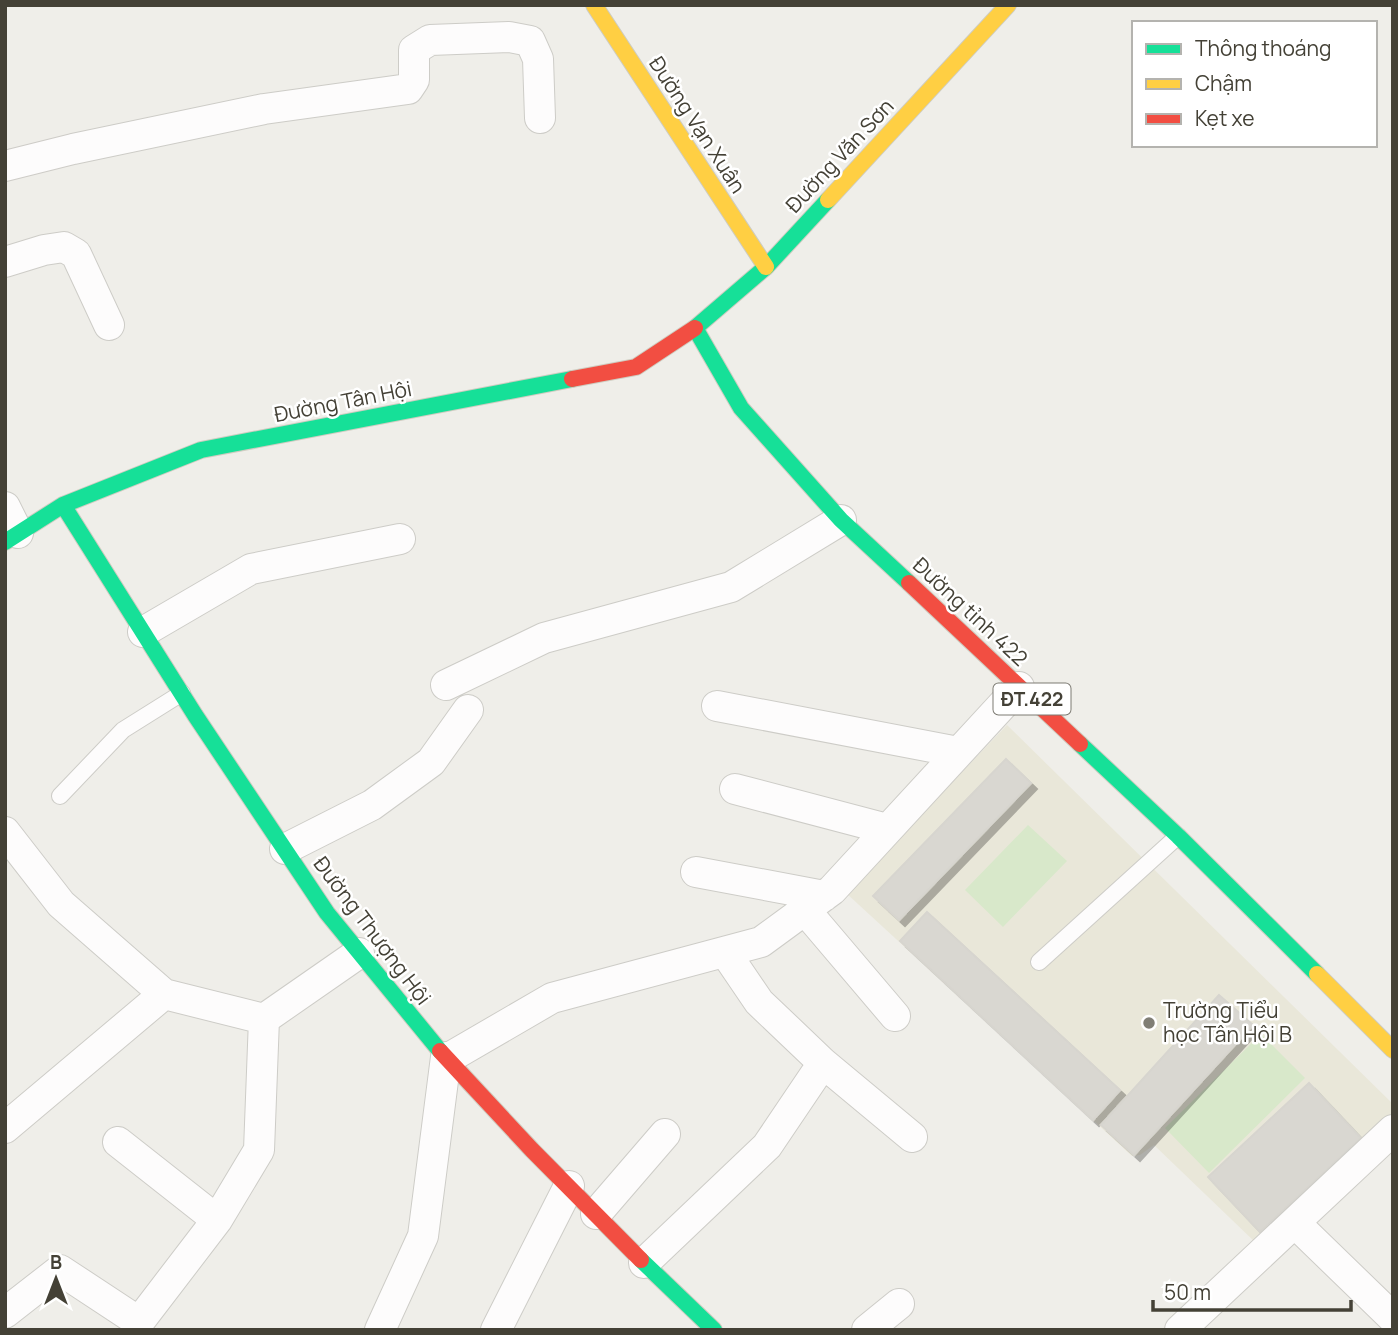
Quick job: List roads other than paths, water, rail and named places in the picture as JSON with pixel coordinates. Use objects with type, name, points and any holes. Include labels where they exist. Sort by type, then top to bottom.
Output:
[{"type":"street","name":"Đường Vạn Xuân","points":[[594,5],[766,267]]},
{"type":"street","name":"Đường Văn Sơn","points":[[695,328],[766,267],[1008,5]]},
{"type":"street","points":[[5,166],[264,109],[408,89],[414,80],[414,50],[430,40],[509,37],[530,41],[538,59],[540,118]]},
{"type":"street","points":[[5,262],[64,247],[76,254],[109,325]]},
{"type":"street","name":"Đường Tân Hội","points":[[12,538],[63,505],[201,450],[636,367],[695,328]]},
{"type":"street","name":"Đường tỉnh 422","points":[[695,328],[741,408],[841,520],[1178,836],[1393,1050]]},
{"type":"street","name":"Đường Thượng Hội","points":[[63,505],[182,693],[327,913],[446,1058],[644,1263],[714,1330]]},
{"type":"street","points":[[5,507],[12,538]]},
{"type":"street","points":[[446,685],[544,638],[731,587],[841,520]]},
{"type":"street","points":[[144,632],[251,569],[400,539]]},
{"type":"street","points":[[380,1330],[423,1236],[446,1058],[552,998],[761,942],[815,903],[1019,687]]},
{"type":"street","points":[[717,706],[958,752]]},
{"type":"street","points":[[285,849],[372,805],[431,762],[468,710]]},
{"type":"street","points":[[734,789],[887,829]]},
{"type":"street","points":[[5,832],[61,904],[164,994],[264,1019],[359,953]]},
{"type":"street","points":[[696,872],[815,903],[895,1016]]},
{"type":"street","points":[[725,952],[759,1002],[823,1063],[912,1137]]},
{"type":"street","points":[[5,1128],[164,994]]},
{"type":"street","points":[[5,1313],[60,1270],[138,1326],[217,1220],[259,1150],[264,1019]]},
{"type":"street","points":[[644,1263],[767,1146],[823,1063]]},
{"type":"street","points":[[1180,1330],[1393,1130]]},
{"type":"street","points":[[596,1214],[665,1134]]},
{"type":"street","points":[[118,1142],[217,1220]]},
{"type":"street","points":[[496,1330],[569,1186]]},
{"type":"street","points":[[1295,1223],[1393,1318]]},
{"type":"street","points":[[867,1330],[899,1304]]},
{"type":"lane","points":[[60,796],[123,730],[182,693]]},
{"type":"lane","points":[[1039,962],[1178,836]]},
{"type":"place","name":"Trường Tiểu học Tân Hội B","points":[[1149,1023]]}]
